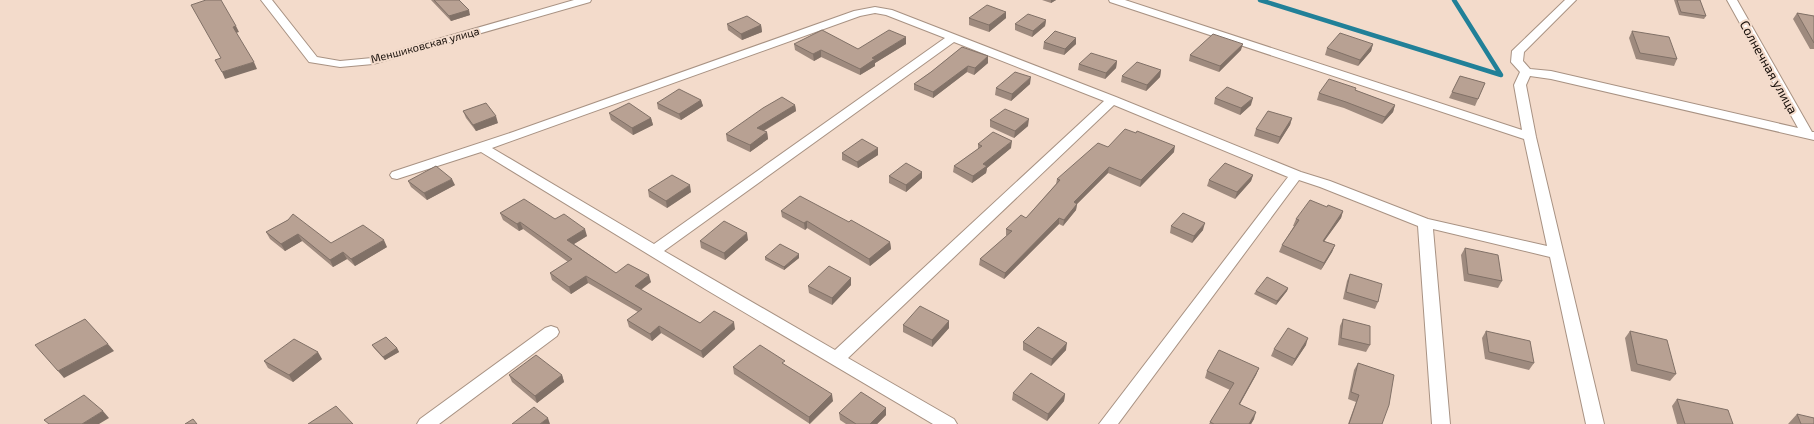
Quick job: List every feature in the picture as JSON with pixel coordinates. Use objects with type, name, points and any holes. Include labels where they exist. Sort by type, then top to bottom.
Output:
[{"type":"street","name":"Меншиковская улица","points":[[266,0],[313,60],[340,64],[373,61],[583,0]]},
{"type":"street","points":[[1114,0],[1530,137]]},
{"type":"street","points":[[1571,0],[1518,51],[1517,62],[1526,72],[1559,77],[1810,135]]},
{"type":"street","name":"Солнечная улица","points":[[1732,0],[1810,135]]},
{"type":"street","points":[[397,175],[482,147],[858,14],[875,10],[888,12],[954,37],[1296,175],[1325,184],[1425,223],[1556,253]]},
{"type":"street","points":[[654,251],[954,37]]},
{"type":"street","points":[[1526,72],[1520,85],[1530,137],[1595,424]]},
{"type":"street","points":[[836,359],[1112,100]]},
{"type":"street","points":[[482,147],[654,251],[948,424]]},
{"type":"street","points":[[1108,424],[1296,175]]},
{"type":"street","points":[[1425,223],[1441,424]]},
{"type":"street","points":[[431,420],[551,332]]},
{"type":"building","points":[[206,0],[221,0],[236,26],[233,27],[254,62],[222,72],[215,60],[221,58],[191,5]]},
{"type":"building","points":[[434,0],[459,0],[469,10],[449,16]]},
{"type":"building","points":[[1677,0],[1700,0],[1706,16],[1681,12]]},
{"type":"building","points":[[987,5],[1006,12],[989,25],[969,18]]},
{"type":"building","points":[[1797,13],[1814,16],[1814,43]]},
{"type":"building","points":[[1028,14],[1046,20],[1033,31],[1015,24]]},
{"type":"building","points":[[747,16],[761,25],[741,34],[727,24]]},
{"type":"building","points":[[822,30],[858,49],[889,30],[906,37],[872,58],[875,59],[860,69],[821,50],[813,54],[794,44]]},
{"type":"building","points":[[1055,31],[1076,38],[1065,49],[1044,42]]},
{"type":"building","points":[[1632,31],[1669,37],[1677,59],[1640,53]]},
{"type":"building","points":[[1340,33],[1373,44],[1360,60],[1327,48]]},
{"type":"building","points":[[1213,34],[1243,44],[1220,66],[1190,55]]},
{"type":"building","points":[[962,47],[988,56],[975,68],[968,66],[933,92],[914,84],[931,72]]},
{"type":"building","points":[[1091,53],[1117,61],[1106,73],[1079,64]]},
{"type":"building","points":[[1137,62],[1161,70],[1147,85],[1122,76]]},
{"type":"building","points":[[1015,72],[1031,77],[1012,94],[996,88]]},
{"type":"building","points":[[1460,76],[1485,83],[1478,99],[1452,92]]},
{"type":"building","points":[[1329,79],[1356,88],[1355,90],[1395,105],[1385,117],[1319,93]]},
{"type":"building","points":[[1227,87],[1253,98],[1241,108],[1215,98]]},
{"type":"building","points":[[679,89],[701,100],[679,114],[657,103]]},
{"type":"building","points":[[782,97],[795,105],[757,128],[767,132],[750,145],[726,134],[763,108]]},
{"type":"building","points":[[486,103],[496,116],[473,125],[463,111]]},
{"type":"building","points":[[629,103],[651,118],[632,128],[609,113]]},
{"type":"building","points":[[1005,109],[1029,119],[1015,131],[990,120]]},
{"type":"building","points":[[1268,111],[1292,118],[1280,137],[1256,129]]},
{"type":"building","points":[[1125,129],[1136,133],[1137,131],[1175,146],[1141,180],[1109,167],[1074,202],[1077,204],[1064,220],[1059,218],[1005,273],[980,259],[1012,231],[1006,229],[1021,215],[1026,218],[1060,180],[1057,179],[1098,143],[1108,147]]},
{"type":"building","points":[[993,132],[1012,141],[983,164],[987,166],[973,176],[954,166],[982,146],[978,144]]},
{"type":"building","points":[[862,139],[878,148],[857,162],[842,153]]},
{"type":"building","points":[[906,163],[922,172],[906,185],[889,176]]},
{"type":"building","points":[[1225,163],[1253,175],[1237,192],[1209,180]]},
{"type":"building","points":[[436,166],[452,179],[424,193],[408,181]]},
{"type":"building","points":[[672,175],[690,185],[666,201],[648,190]]},
{"type":"building","points":[[800,196],[849,222],[851,220],[890,242],[869,259],[807,221],[804,223],[781,211]]},
{"type":"building","points":[[524,199],[555,219],[564,214],[585,229],[567,240],[616,273],[628,264],[649,275],[635,286],[700,323],[714,311],[734,322],[701,351],[659,326],[650,334],[627,320],[642,309],[586,276],[569,287],[550,273],[572,259],[520,222],[517,224],[500,213]]},
{"type":"building","points":[[1310,200],[1327,207],[1328,205],[1343,211],[1323,241],[1335,245],[1324,263],[1282,245],[1299,220],[1296,219]]},
{"type":"building","points":[[1183,213],[1205,223],[1194,236],[1171,226]]},
{"type":"building","points":[[293,214],[331,243],[363,225],[384,240],[351,259],[343,252],[330,260],[298,234],[281,244],[266,232],[288,220]]},
{"type":"building","points":[[724,221],[747,233],[724,253],[700,241]]},
{"type":"building","points":[[780,244],[799,254],[784,267],[765,257]]},
{"type":"building","points":[[1465,248],[1498,255],[1502,281],[1468,274]]},
{"type":"building","points":[[829,266],[851,278],[832,298],[808,286]]},
{"type":"building","points":[[1350,274],[1382,284],[1378,302],[1346,292]]},
{"type":"building","points":[[1267,277],[1288,288],[1277,301],[1256,291]]},
{"type":"building","points":[[920,306],[949,321],[932,340],[903,325]]},
{"type":"building","points":[[85,319],[108,344],[58,371],[35,345]]},
{"type":"building","points":[[1343,319],[1370,326],[1370,345],[1341,338]]},
{"type":"building","points":[[1038,327],[1067,343],[1052,359],[1023,342]]},
{"type":"building","points":[[1288,328],[1308,338],[1295,359],[1274,349]]},
{"type":"building","points":[[1486,331],[1530,341],[1534,363],[1489,352]]},
{"type":"building","points":[[1630,331],[1667,340],[1676,374],[1637,364]]},
{"type":"building","points":[[386,337],[397,348],[383,357],[372,345]]},
{"type":"building","points":[[294,339],[318,352],[289,375],[264,361]]},
{"type":"building","points":[[760,345],[785,361],[782,363],[832,394],[809,417],[733,367]]},
{"type":"building","points":[[1219,350],[1259,368],[1239,404],[1256,412],[1249,424],[1214,424],[1210,422],[1234,383],[1207,371]]},
{"type":"building","points":[[536,355],[562,375],[535,396],[509,375]]},
{"type":"building","points":[[1358,363],[1394,375],[1389,405],[1382,424],[1349,424],[1359,395],[1351,392]]},
{"type":"building","points":[[1031,373],[1065,394],[1048,414],[1013,393]]},
{"type":"building","points":[[861,392],[886,408],[870,424],[856,424],[839,413]]},
{"type":"building","points":[[84,395],[103,411],[82,424],[49,424],[44,420]]},
{"type":"building","points":[[1677,399],[1728,410],[1733,424],[1685,424]]},
{"type":"building","points":[[336,406],[353,424],[308,424]]},
{"type":"building","points":[[534,407],[548,418],[540,424],[512,424]]},
{"type":"building","points":[[1797,414],[1814,418],[1814,424],[1801,424]]},
{"type":"building","points":[[193,419],[197,424],[185,424]]},
{"type":"waterway","points":[[1260,0],[1501,75],[1454,0]]}]
